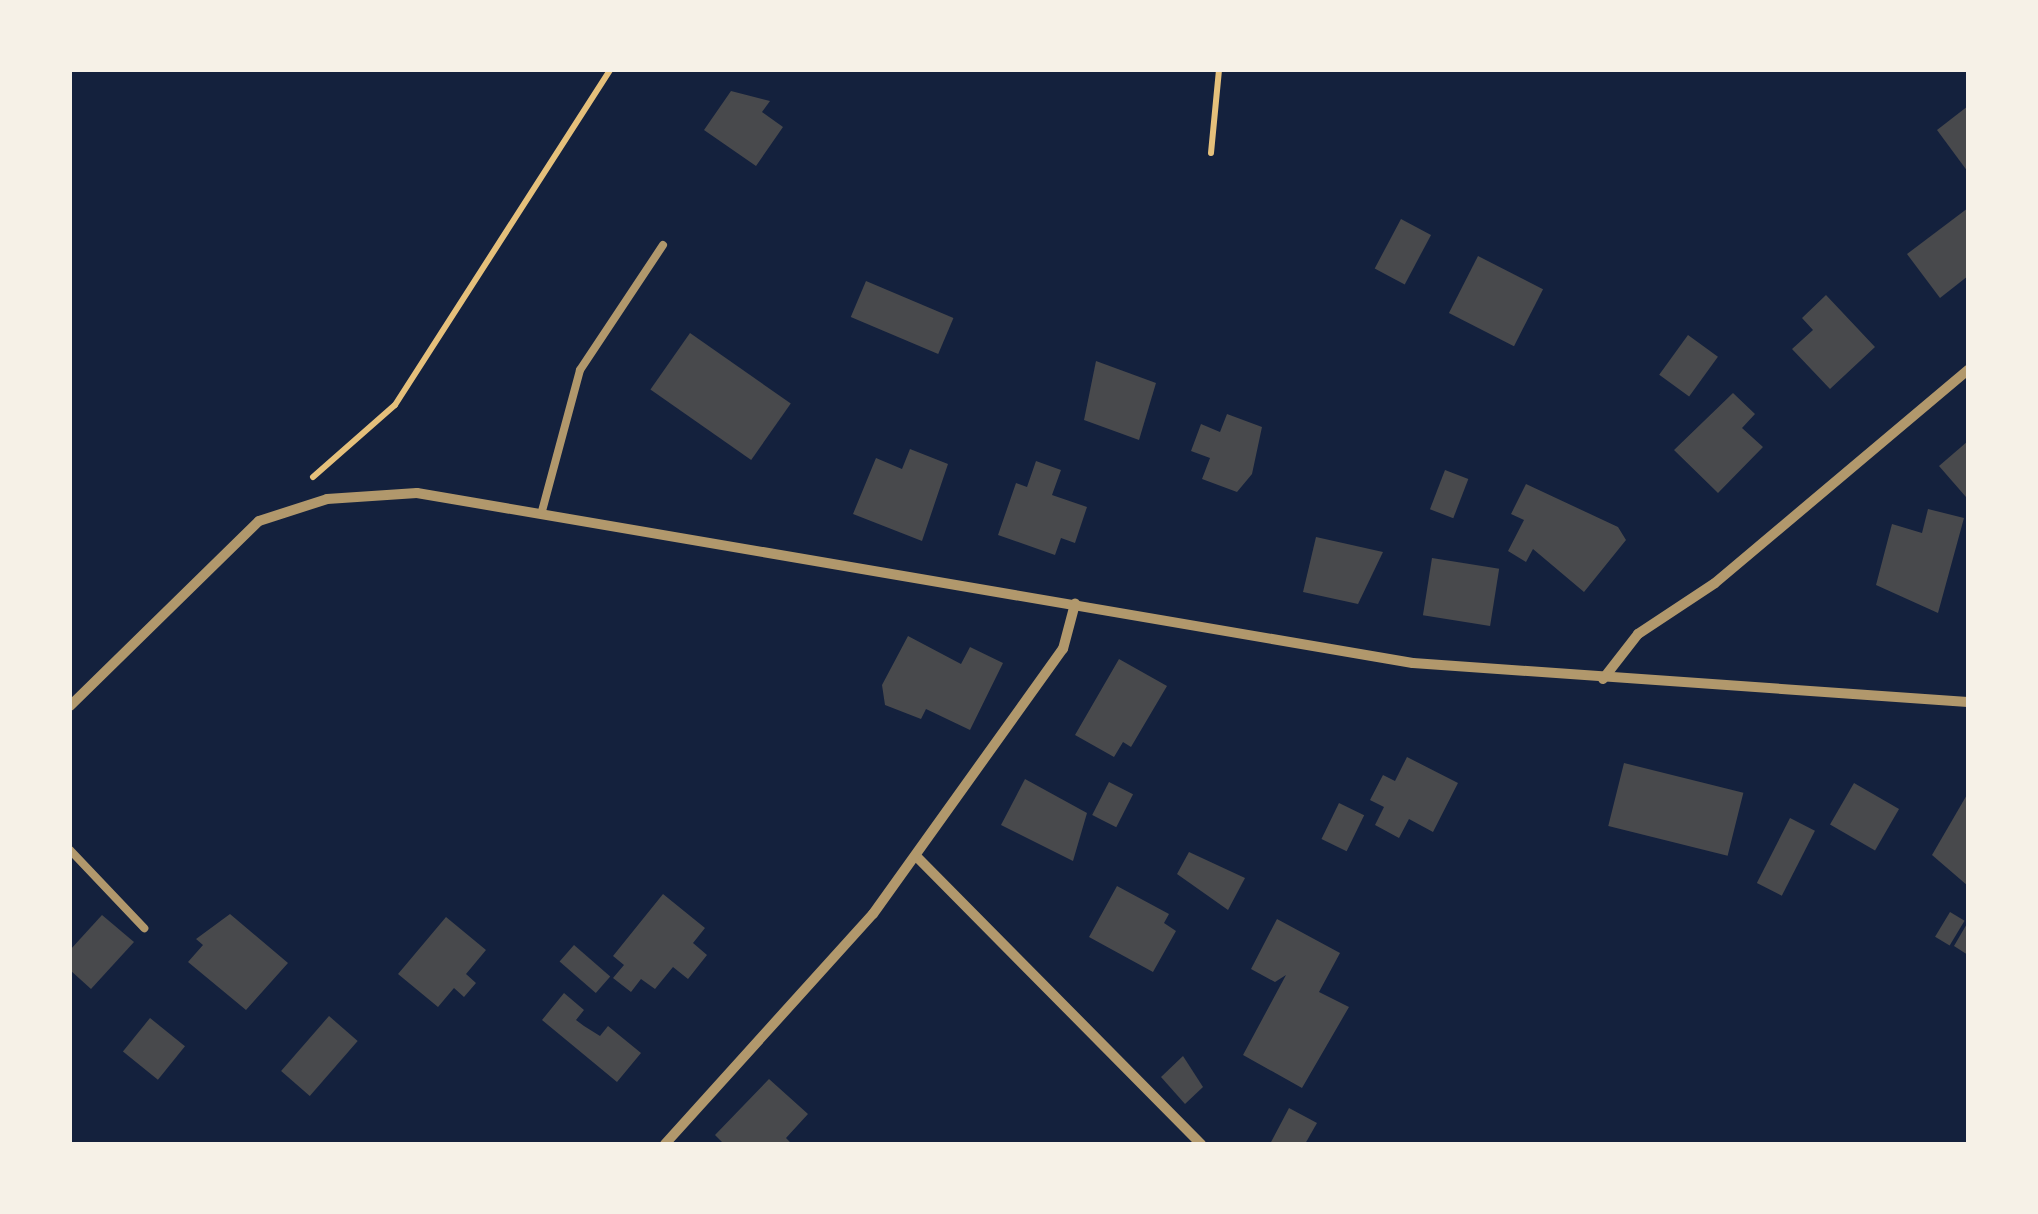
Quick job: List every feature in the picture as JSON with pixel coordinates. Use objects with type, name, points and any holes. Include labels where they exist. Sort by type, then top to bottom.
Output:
[{"type":"street","points":[[1603,679],[1638,634],[1715,582],[1968,370]]},
{"type":"street","points":[[70,706],[239,536],[298,505],[418,494],[542,511],[1413,663],[1968,702]]},
{"type":"street","points":[[665,1144],[917,857],[1062,649],[1075,604]]},
{"type":"street","points":[[917,857],[1200,1144]]},
{"type":"lane","points":[[542,511],[580,370],[663,245]]},
{"type":"lane","points":[[70,850],[144,928]]},
{"type":"path","points":[[298,505],[318,466],[395,404],[610,70]]},
{"type":"path","points":[[1211,153],[1219,70]]},
{"type":"building","points":[[731,91],[770,101],[762,112],[783,127],[756,166],[704,130]]},
{"type":"building","points":[[1968,106],[1968,172],[1937,130]]},
{"type":"building","points":[[1968,208],[1968,276],[1940,298],[1907,254]]},
{"type":"building","points":[[1401,219],[1431,235],[1405,284],[1375,268]]},
{"type":"building","points":[[1478,256],[1543,289],[1514,346],[1449,313]]},
{"type":"building","points":[[866,281],[953,318],[938,354],[851,317]]},
{"type":"building","points":[[1826,295],[1875,347],[1830,389],[1792,349],[1813,330],[1802,318]]},
{"type":"building","points":[[690,333],[791,404],[751,460],[650,390]]},
{"type":"building","points":[[1688,335],[1718,357],[1689,396],[1659,375]]},
{"type":"building","points":[[1096,361],[1156,383],[1139,440],[1084,420]]},
{"type":"building","points":[[1733,393],[1755,414],[1742,428],[1763,447],[1718,493],[1674,450]]},
{"type":"building","points":[[1227,414],[1262,427],[1252,474],[1237,492],[1202,479],[1210,458],[1191,451],[1201,424],[1220,432]]},
{"type":"building","points":[[1968,441],[1968,495],[1966,497],[1939,466]]},
{"type":"building","points":[[910,449],[948,464],[922,541],[853,514],[876,458],[902,469]]},
{"type":"building","points":[[1036,461],[1061,470],[1052,495],[1087,507],[1075,543],[1061,538],[1055,555],[998,535],[1016,483],[1027,487]]},
{"type":"building","points":[[1445,470],[1468,479],[1453,518],[1430,509]]},
{"type":"building","points":[[1526,484],[1618,527],[1626,540],[1584,592],[1533,549],[1526,562],[1508,551],[1524,520],[1511,514]]},
{"type":"building","points":[[1928,509],[1964,518],[1938,613],[1876,585],[1892,524],[1922,533]]},
{"type":"building","points":[[1316,537],[1383,552],[1358,604],[1303,592]]},
{"type":"building","points":[[1432,558],[1499,569],[1490,626],[1423,615]]},
{"type":"building","points":[[908,636],[961,664],[970,647],[1003,663],[970,730],[926,709],[921,719],[885,705],[882,685]]},
{"type":"building","points":[[1119,659],[1167,686],[1131,747],[1123,742],[1114,757],[1075,735]]},
{"type":"building","points":[[1407,757],[1458,783],[1433,832],[1409,819],[1399,838],[1375,825],[1384,807],[1370,800],[1383,775],[1395,781]]},
{"type":"building","points":[[1624,763],[1743,793],[1728,856],[1608,826]]},
{"type":"building","points":[[1025,779],[1087,813],[1073,861],[1001,825]]},
{"type":"building","points":[[1109,782],[1133,794],[1116,827],[1092,815]]},
{"type":"building","points":[[1854,783],[1899,809],[1875,851],[1830,825]]},
{"type":"building","points":[[1968,793],[1968,886],[1932,855]]},
{"type":"building","points":[[1339,803],[1364,815],[1347,851],[1321,839]]},
{"type":"building","points":[[1790,818],[1815,831],[1782,896],[1757,883]]},
{"type":"building","points":[[1189,852],[1245,878],[1228,910],[1177,874]]},
{"type":"building","points":[[1117,886],[1169,914],[1164,923],[1176,931],[1153,972],[1089,937]]},
{"type":"building","points":[[663,894],[705,928],[693,943],[707,955],[688,979],[673,967],[655,989],[641,979],[631,992],[613,978],[624,965],[613,956]]},
{"type":"building","points":[[1950,912],[1965,921],[1950,946],[1935,937]]},
{"type":"building","points":[[230,914],[288,963],[246,1010],[188,962],[203,945],[196,939]]},
{"type":"building","points":[[102,915],[134,942],[91,989],[70,970],[70,950]]},
{"type":"building","points":[[446,917],[486,950],[466,974],[476,983],[464,997],[454,988],[438,1007],[398,974]]},
{"type":"building","points":[[1277,919],[1340,953],[1319,992],[1349,1007],[1302,1088],[1243,1055],[1286,975],[1275,982],[1251,969]]},
{"type":"building","points":[[1968,922],[1968,955],[1954,946]]},
{"type":"building","points":[[574,945],[610,976],[596,993],[560,962]]},
{"type":"building","points":[[564,993],[584,1010],[576,1020],[600,1036],[608,1026],[641,1053],[617,1082],[542,1020]]},
{"type":"building","points":[[329,1016],[358,1041],[310,1096],[281,1071]]},
{"type":"building","points":[[150,1018],[185,1046],[158,1080],[123,1051]]},
{"type":"building","points":[[1183,1056],[1203,1087],[1185,1104],[1161,1077]]},
{"type":"building","points":[[769,1079],[808,1114],[786,1138],[792,1144],[724,1144],[715,1135]]},
{"type":"building","points":[[1289,1108],[1317,1123],[1305,1144],[1270,1144]]}]
